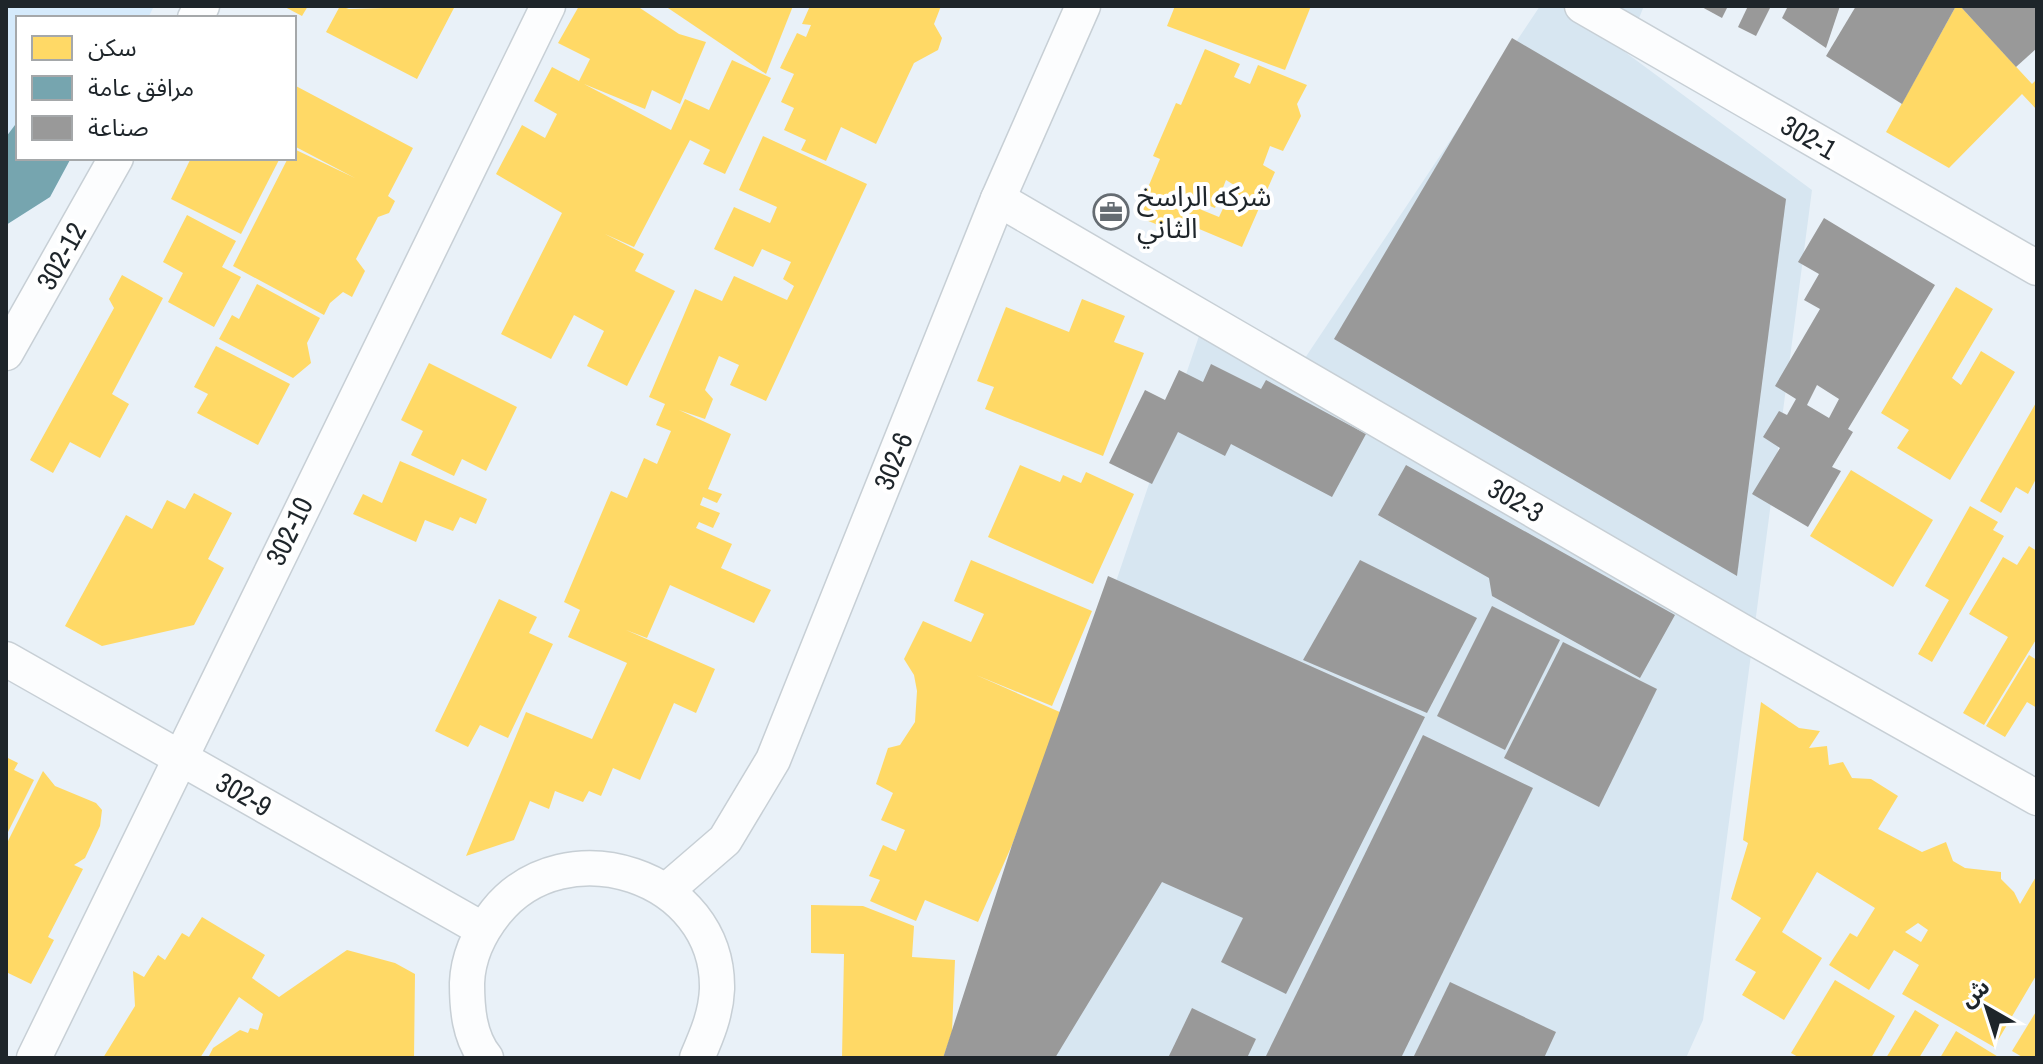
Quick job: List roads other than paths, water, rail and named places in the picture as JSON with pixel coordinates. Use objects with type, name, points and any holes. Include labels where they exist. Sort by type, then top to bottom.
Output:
[{"type":"street","name":"302-10","points":[[34,1058],[178,756],[548,6]]},
{"type":"street","name":"302-6","points":[[667,890],[725,840],[773,760],[998,199],[1083,6]]},
{"type":"street","name":"302-1","points":[[1582,6],[2037,268]]},
{"type":"street","name":"302-12","points":[[6,353],[115,160]]},
{"type":"street","name":"302-3","points":[[998,199],[1734,627],[2037,798]]},
{"type":"street","name":"302-9","points":[[6,659],[482,929]]},
{"type":"street","points":[[486,1058],[467,1011],[468,969],[482,929],[509,896],[546,874],[587,866],[629,871],[667,890],[694,917],[711,950],[716,999],[712,1024],[697,1058]]},
{"type":"place","name":"شركه الراسخ الثاني","points":[[1111,212]]}]
